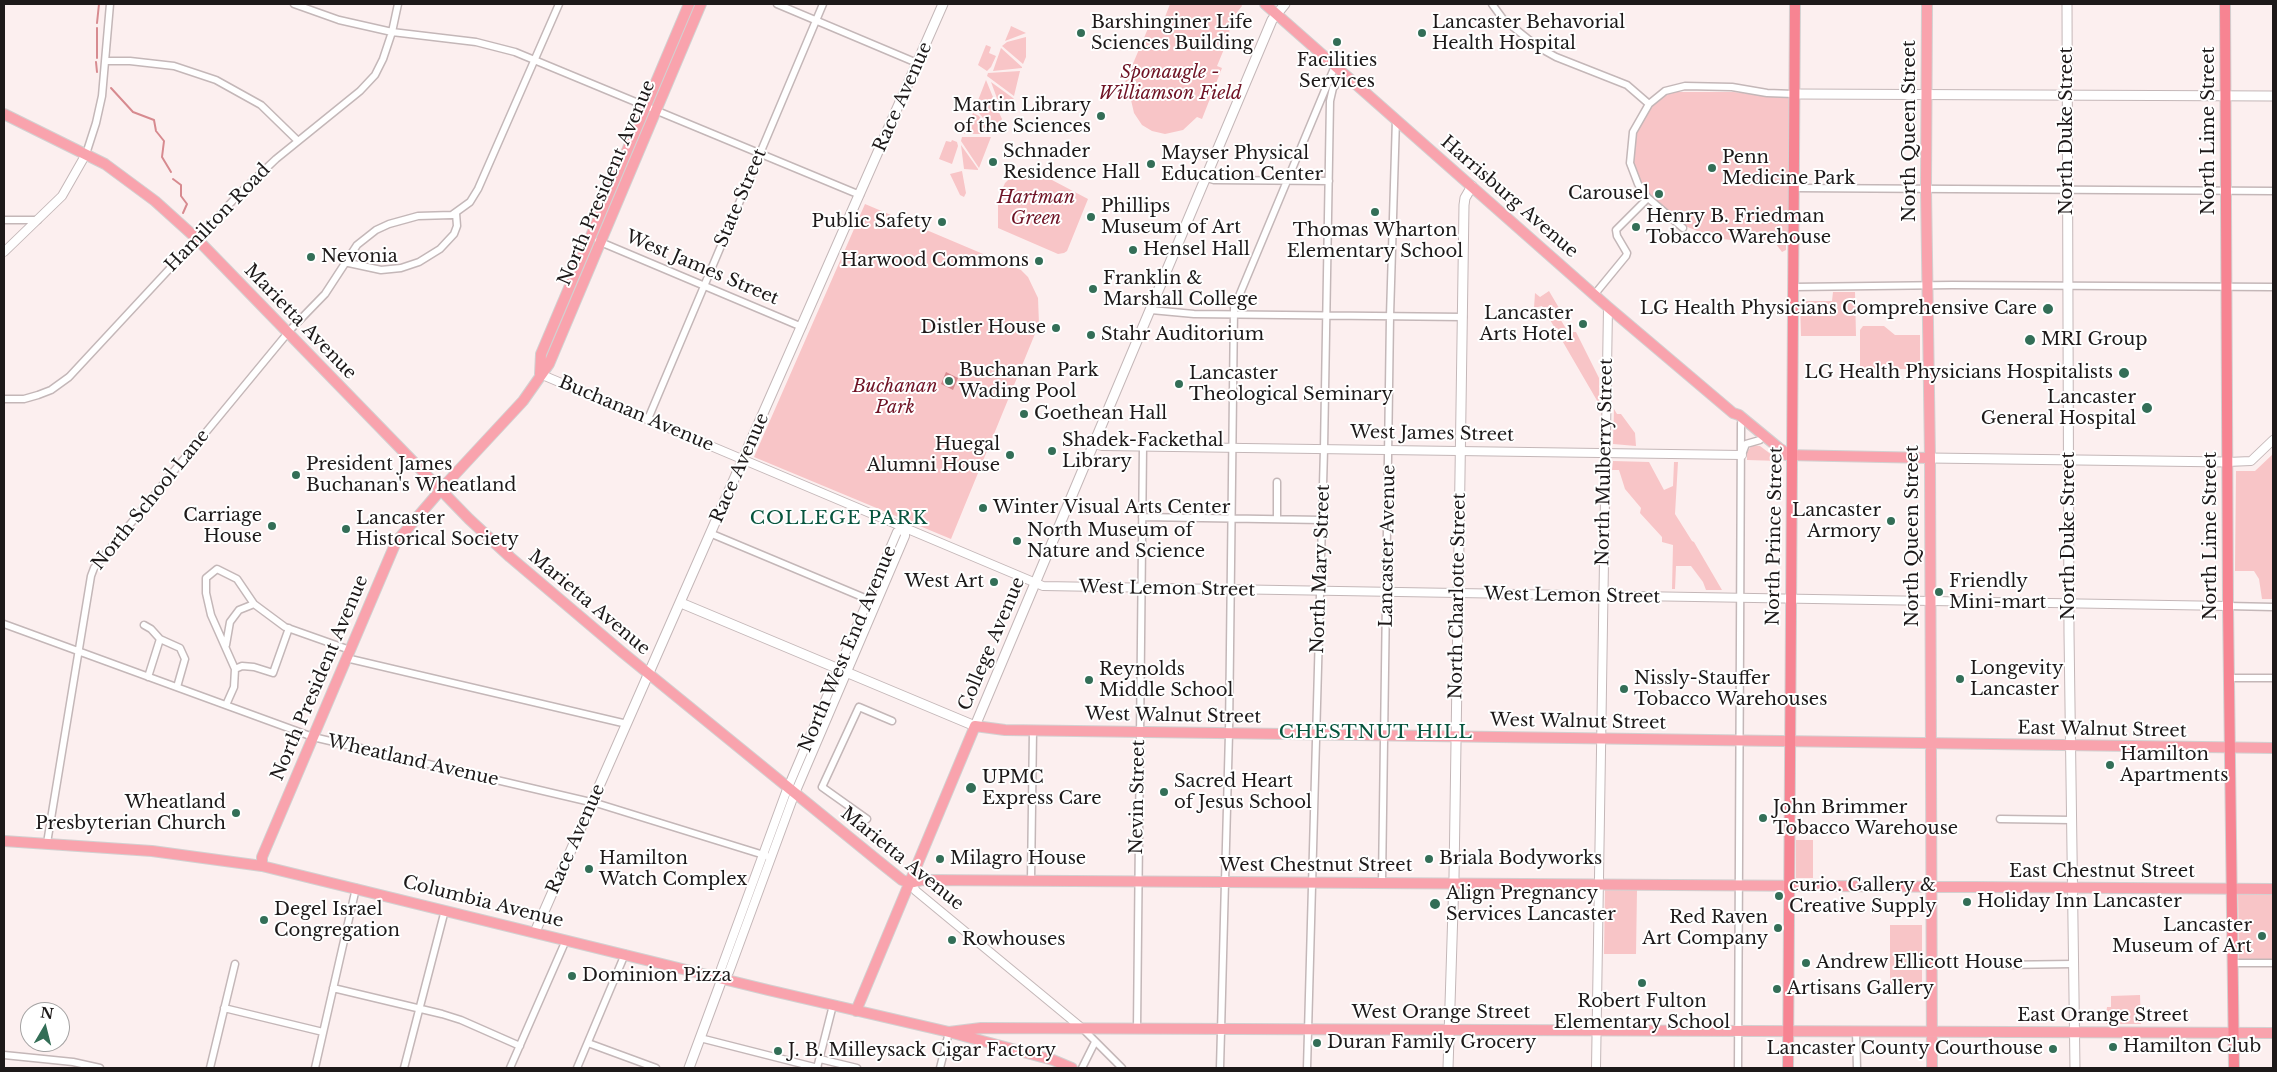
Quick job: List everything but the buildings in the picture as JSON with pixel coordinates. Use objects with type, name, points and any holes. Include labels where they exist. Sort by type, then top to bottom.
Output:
[{"type":"highway","name":"North Prince Street","points":[[1788,1068],[1795,4]]},
{"type":"highway","name":"North Lime Street","points":[[2225,4],[2228,606],[2234,1068]]},
{"type":"main road","name":"North President Avenue","points":[[262,866],[262,857],[396,542],[440,490],[523,401],[533,388],[540,374],[549,364],[595,240],[650,106],[689,4]]},
{"type":"main road","name":"North President Avenue","points":[[650,106],[700,4]]},
{"type":"main road","name":"Race Avenue","points":[[535,932],[712,534],[943,4]]},
{"type":"main road","name":"Harrisburg Avenue","points":[[1265,4],[1594,295],[1733,413],[1741,424],[1775,451],[1792,456]]},
{"type":"main road","name":"College Avenue","points":[[856,1011],[1276,13],[1284,4]]},
{"type":"main road","name":"North Queen Street","points":[[1927,4],[1926,286],[1930,458],[1932,1068]]},
{"type":"main road","name":"North Duke Street","points":[[2067,4],[2070,746],[2075,1068]]},
{"type":"main road","points":[[1794,94],[2273,96]]},
{"type":"main road","name":"Marietta Avenue","points":[[4,114],[86,154],[136,185],[196,238],[440,490],[510,557],[889,870],[910,883]]},
{"type":"main road","name":"North Charlotte Street","points":[[1448,1068],[1454,883],[1464,201],[1472,186]]},
{"type":"main road","name":"Harrisburg Avenue","points":[[1733,413],[1739,415],[1779,448],[1792,456]]},
{"type":"main road","points":[[1792,456],[2227,462]]},
{"type":"main road","name":"West Walnut Street","points":[[681,603],[982,728],[1930,744]]},
{"type":"main road","name":"East Walnut Street","points":[[1930,744],[2273,748]]},
{"type":"main road","name":"Columbia Avenue","points":[[4,841],[152,851],[262,866],[722,979],[949,1032],[1053,1060],[1072,1068]]},
{"type":"main road","name":"West Chestnut Street","points":[[910,883],[923,880],[1032,880],[1931,887]]},
{"type":"main road","name":"East Chestnut Street","points":[[1931,887],[2273,889]]},
{"type":"main road","points":[[689,1068],[722,979]]},
{"type":"main road","name":"West Orange Street","points":[[949,1032],[981,1028],[1932,1031]]},
{"type":"main road","name":"East Orange Street","points":[[1932,1031],[2273,1033]]},
{"type":"street","points":[[4,252],[62,196],[86,154],[99,112],[110,4]]},
{"type":"street","points":[[294,4],[339,20],[392,32],[476,42],[516,52],[650,106],[860,195]]},
{"type":"street","name":"Hamilton Road","points":[[4,399],[24,399],[38,395],[51,390],[69,377],[238,194],[298,141],[347,103],[370,81],[379,68],[392,32],[398,4]]},
{"type":"street","points":[[344,262],[381,270],[401,268],[419,262],[440,249],[454,234],[457,226],[456,214],[470,202],[478,189],[559,4]]},
{"type":"street","points":[[777,4],[917,64]]},
{"type":"street","name":"State Street","points":[[648,419],[822,4]]},
{"type":"street","points":[[1492,4],[1503,19],[1538,47],[1556,57],[1627,85],[1649,104]]},
{"type":"street","points":[[105,61],[130,61],[174,66],[216,80],[261,105],[298,141]]},
{"type":"street","points":[[1220,1068],[1229,733],[1234,314],[1238,295],[1335,66]]},
{"type":"street","name":"North Mary Street","points":[[1307,1068],[1324,448],[1331,95],[1345,74]]},
{"type":"street","points":[[1683,228],[1648,198],[1633,174],[1630,154],[1632,132],[1649,104],[1665,91],[1685,86],[1732,87],[1766,93],[1794,94]]},
{"type":"street","name":"Lancaster Avenue","points":[[1382,882],[1390,316],[1396,119]]},
{"type":"street","points":[[1207,178],[1214,180],[1328,181]]},
{"type":"street","points":[[1794,188],[2273,191]]},
{"type":"street","points":[[1594,295],[1628,253],[1617,236],[1616,230],[1648,198]]},
{"type":"street","name":"North School Lane","points":[[47,843],[90,576],[94,568],[288,333],[329,288],[344,262],[357,245],[382,226],[411,217],[456,214]]},
{"type":"street","points":[[4,220],[38,220]]},
{"type":"street","name":"West James Street","points":[[595,240],[802,327]]},
{"type":"street","points":[[1793,287],[2273,287]]},
{"type":"street","name":"North Mulberry Street","points":[[1596,1068],[1608,307]]},
{"type":"street","points":[[1150,310],[1161,313],[1463,317]]},
{"type":"street","name":"Buchanan Avenue","points":[[540,374],[1036,583]]},
{"type":"street","points":[[1738,1068],[1742,655],[1741,424]]},
{"type":"street","points":[[1742,455],[1746,444],[1760,440]]},
{"type":"street","points":[[2227,462],[2251,461],[2273,440]]},
{"type":"street","name":"West James Street","points":[[1094,444],[1742,455]]},
{"type":"street","name":"Nevin Street","points":[[1137,1029],[1137,881],[1143,446]]},
{"type":"street","points":[[1277,482],[1277,519]]},
{"type":"street","points":[[1142,517],[1322,520]]},
{"type":"street","name":"North West End Avenue","points":[[722,979],[721,969],[763,855],[793,791],[844,671],[873,601],[897,532],[905,528]]},
{"type":"street","points":[[712,534],[873,601]]},
{"type":"street","points":[[226,705],[234,687],[235,669],[211,615],[206,593],[206,578],[217,569],[237,579],[254,604],[289,628],[348,654],[627,724]]},
{"type":"street","name":"West Lemon Street","points":[[1036,583],[1043,586],[1320,592],[2228,606]]},
{"type":"street","points":[[226,646],[230,622],[239,610],[254,604]]},
{"type":"street","points":[[2228,606],[2273,607]]},
{"type":"street","name":"Wheatland Avenue","points":[[4,624],[313,737],[592,803],[772,858]]},
{"type":"street","points":[[144,626],[151,629],[160,639],[180,648],[185,659],[177,688]]},
{"type":"street","points":[[235,669],[242,666],[254,667],[273,673],[289,628]]},
{"type":"street","points":[[148,677],[160,639]]},
{"type":"street","points":[[2229,678],[2273,678]]},
{"type":"street","points":[[867,819],[822,787],[859,707],[892,721]]},
{"type":"street","points":[[1032,880],[1034,730]]},
{"type":"street","name":"North West End Avenue","points":[[722,979],[730,972],[772,858],[793,791]]},
{"type":"street","points":[[2000,819],[2071,820]]},
{"type":"street","name":"Marietta Avenue","points":[[910,883],[916,891],[1083,1028],[1122,1068]]},
{"type":"street","points":[[315,1068],[356,888]]},
{"type":"street","points":[[404,1068],[418,1008],[445,910]]},
{"type":"street","points":[[510,1068],[566,940]]},
{"type":"street","points":[[577,1068],[625,954]]},
{"type":"street","points":[[2233,963],[2273,963]]},
{"type":"street","points":[[210,1068],[235,964]]},
{"type":"street","points":[[1999,965],[2073,964]]},
{"type":"street","points":[[333,988],[462,1020],[520,1046]]},
{"type":"street","points":[[700,1038],[817,1068],[833,1005]]},
{"type":"street","points":[[224,1008],[323,1032]]},
{"type":"street","points":[[940,1068],[949,1032]]},
{"type":"street","points":[[1856,1032],[1857,1068]]},
{"type":"street","points":[[1082,1068],[1095,1042]]},
{"type":"street","points":[[588,1043],[656,1068]]},
{"type":"street","points":[[4,1055],[100,1068]]},
{"type":"street","points":[[820,1059],[857,1068]]},
{"type":"green space","name":"Sponaugle - Williamson Field","points":[[1170,4],[1241,4],[1242,6],[1230,21],[1229,37],[1217,66],[1222,68],[1202,119],[1197,117],[1183,130],[1165,134],[1152,131],[1142,125],[1134,113],[1131,100],[1120,94],[1149,26],[1160,30]]},
{"type":"green space","points":[[1011,26],[1026,33],[1005,41]]},
{"type":"green space","points":[[1026,37],[1026,57],[1023,64],[1002,46],[1007,42]]},
{"type":"green space","points":[[986,45],[991,47],[989,53],[996,56],[987,71],[978,65]]},
{"type":"green space","points":[[1001,48],[1022,67],[1022,68],[993,71]]},
{"type":"green space","points":[[1020,71],[1014,96],[987,76],[988,73]]},
{"type":"green space","points":[[986,80],[995,102],[977,103]]},
{"type":"green space","points":[[991,82],[1013,98],[1014,99],[998,101]]},
{"type":"green space","name":"Penn Medicine Park","points":[[1676,92],[1733,92],[1791,98],[1790,237],[1786,238],[1786,250],[1782,252],[1773,240],[1715,238],[1685,226],[1649,195],[1641,185],[1632,164],[1634,138],[1644,114],[1653,104],[1668,94]]},
{"type":"green space","points":[[995,104],[1002,119],[995,132],[979,113],[981,107]]},
{"type":"green space","points":[[973,113],[979,116],[991,134],[964,134]]},
{"type":"green space","points":[[962,137],[991,137],[979,168],[961,141]]},
{"type":"green space","points":[[952,140],[957,142],[958,146],[952,164],[939,159],[946,141],[951,142]]},
{"type":"green space","points":[[961,145],[978,169],[978,170],[964,169]]},
{"type":"green space","points":[[962,171],[966,193],[964,197],[960,195],[950,174]]},
{"type":"green space","name":"Hartman Green","points":[[1024,172],[1052,180],[1088,199],[1067,251],[1064,253],[1058,254],[998,228],[998,199],[1005,183],[1012,176]]},
{"type":"green space","name":"Buchanan Park","points":[[865,204],[1021,270],[1028,277],[1038,298],[1039,324],[951,539],[754,457]]},
{"type":"green space","points":[[1549,291],[1562,313],[1559,317],[1568,332],[1576,332],[1599,378],[1599,404],[1542,306],[1534,308],[1535,293],[1540,297]]},
{"type":"green space","points":[[1833,292],[1855,292],[1856,336],[1801,336],[1800,301],[1832,301]]},
{"type":"green space","points":[[1863,326],[1884,326],[1895,335],[1920,335],[1920,369],[1860,369],[1860,330]]},
{"type":"green space","points":[[1614,409],[1617,414],[1621,414],[1635,433],[1636,446],[1613,444]]},
{"type":"green space","points":[[1752,445],[1760,446],[1780,461],[1747,460],[1747,452]]},
{"type":"green space","points":[[2273,454],[2273,599],[2262,599],[2259,579],[2254,571],[2235,571],[2236,471],[2255,471]]},
{"type":"green space","points":[[1613,461],[1649,462],[1664,490],[1673,486],[1674,462],[1678,462],[1675,514],[1722,590],[1706,590],[1703,582],[1691,566],[1676,566],[1675,589],[1672,589],[1673,545],[1662,542],[1662,537],[1640,513],[1641,508],[1625,489],[1619,470],[1612,470]]},
{"type":"green space","points":[[1796,840],[1813,840],[1813,878],[1796,878]]},
{"type":"green space","points":[[1605,890],[1637,890],[1636,954],[1604,954]]},
{"type":"green space","points":[[2238,894],[2273,894],[2273,960],[2239,961]]},
{"type":"green space","points":[[1890,925],[1922,925],[1922,988],[1890,988]]},
{"type":"green space","points":[[2140,995],[2141,1024],[2106,1024],[2109,1018],[2106,1014],[2107,1007],[2111,1007],[2111,996]]},
{"type":"shaded area","name":"Buchanan Park Wading Pool","points":[[946,372],[958,378],[953,390],[941,384]]},
{"type":"waterway","points":[[97,23],[99,4]]},
{"type":"waterway","points":[[97,28],[97,58]]},
{"type":"waterway","points":[[96,62],[97,72]]},
{"type":"waterway","points":[[111,88],[133,112],[154,120],[156,131],[164,141],[162,157],[171,172]]},
{"type":"waterway","points":[[173,179],[181,185],[181,196],[187,204],[183,213]]},
{"type":"place","name":"Barshinginer Life Sciences Building","points":[[1081,33]]},
{"type":"place","name":"Lancaster Behavorial Health Hospital","points":[[1422,33]]},
{"type":"place","name":"Facilities Services","points":[[1337,42]]},
{"type":"place","name":"Martin Library of the Sciences","points":[[1101,116]]},
{"type":"place","name":"Schnader Residence Hall","points":[[993,162]]},
{"type":"place","name":"Mayser Physical Education Center","points":[[1151,164]]},
{"type":"place","name":"Penn Medicine Park","points":[[1712,168]]},
{"type":"place","name":"Carousel","points":[[1659,194]]},
{"type":"place","name":"Thomas Wharton Elementary School","points":[[1375,212]]},
{"type":"place","name":"Phillips Museum of Art","points":[[1091,217]]},
{"type":"place","name":"Public Safety","points":[[942,222]]},
{"type":"place","name":"Henry B. Friedman Tobacco Warehouse","points":[[1636,227]]},
{"type":"place","name":"Hensel Hall","points":[[1133,250]]},
{"type":"place","name":"Nevonia","points":[[311,257]]},
{"type":"place","name":"Harwood Commons","points":[[1039,261]]},
{"type":"place","name":"Franklin & Marshall College","points":[[1093,289]]},
{"type":"place","name":"LG Health Physicians Comprehensive Care","points":[[2048,309]]},
{"type":"place","name":"Lancaster Arts Hotel","points":[[1583,324]]},
{"type":"place","name":"Distler House","points":[[1056,328]]},
{"type":"place","name":"Stahr Auditorium","points":[[1091,335]]},
{"type":"place","name":"MRI Group","points":[[2030,340]]},
{"type":"place","name":"LG Health Physicians Hospitalists","points":[[2124,373]]},
{"type":"place","name":"Buchanan Park Wading Pool","points":[[949,381]]},
{"type":"place","name":"Lancaster Theological Seminary","points":[[1179,384]]},
{"type":"place","name":"Lancaster General Hospital","points":[[2147,408]]},
{"type":"place","name":"Goethean Hall","points":[[1024,414]]},
{"type":"place","name":"Shadek-Fackethal Library","points":[[1052,451]]},
{"type":"place","name":"Huegal Alumni House","points":[[1010,455]]},
{"type":"place","name":"President James Buchanan's Wheatland","points":[[296,475]]},
{"type":"place","name":"Winter Visual Arts Center","points":[[983,508]]},
{"type":"place","name":"Lancaster Armory","points":[[1891,521]]},
{"type":"place","name":"Carriage House","points":[[272,526]]},
{"type":"place","name":"Lancaster Historical Society","points":[[346,529]]},
{"type":"place","name":"North Museum of Nature and Science","points":[[1017,541]]},
{"type":"place","name":"West Art","points":[[994,582]]},
{"type":"place","name":"Friendly Mini-mart","points":[[1939,592]]},
{"type":"place","name":"Longevity Lancaster","points":[[1960,679]]},
{"type":"place","name":"Reynolds Middle School","points":[[1089,680]]},
{"type":"place","name":"Nissly-Stauffer Tobacco Warehouses","points":[[1624,689]]},
{"type":"place","name":"Hamilton Apartments","points":[[2110,765]]},
{"type":"place","name":"UPMC Express Care","points":[[971,788]]},
{"type":"place","name":"Sacred Heart of Jesus School","points":[[1164,792]]},
{"type":"place","name":"Wheatland Presbyterian Church","points":[[236,813]]},
{"type":"place","name":"John Brimmer Tobacco Warehouse","points":[[1763,818]]},
{"type":"place","name":"Milagro House","points":[[940,859]]},
{"type":"place","name":"Briala Bodyworks","points":[[1429,859]]},
{"type":"place","name":"Hamilton Watch Complex","points":[[589,869]]},
{"type":"place","name":"curio. Gallery & Creative Supply","points":[[1779,896]]},
{"type":"place","name":"Holiday Inn Lancaster","points":[[1967,902]]},
{"type":"place","name":"Align Pregnancy Services Lancaster","points":[[1435,904]]},
{"type":"place","name":"Degel Israel Congregation","points":[[264,920]]},
{"type":"place","name":"Red Raven Art Company","points":[[1778,928]]},
{"type":"place","name":"Lancaster Museum of Art","points":[[2262,936]]},
{"type":"place","name":"Rowhouses","points":[[952,940]]},
{"type":"place","name":"Andrew Ellicott House","points":[[1806,963]]},
{"type":"place","name":"Dominion Pizza","points":[[572,976]]},
{"type":"place","name":"Robert Fulton Elementary School","points":[[1642,983]]},
{"type":"place","name":"Artisans Gallery","points":[[1777,989]]},
{"type":"place","name":"Duran Family Grocery","points":[[1317,1043]]},
{"type":"place","name":"Hamilton Club","points":[[2113,1047]]},
{"type":"place","name":"Lancaster County Courthouse","points":[[2053,1049]]},
{"type":"place","name":"J. B. Milleysack Cigar Factory","points":[[778,1051]]},
{"type":"district","name":"COLLEGE PARK","points":[[839,519]]},
{"type":"district","name":"CHESTNUT HILL","points":[[1376,733]]}]
